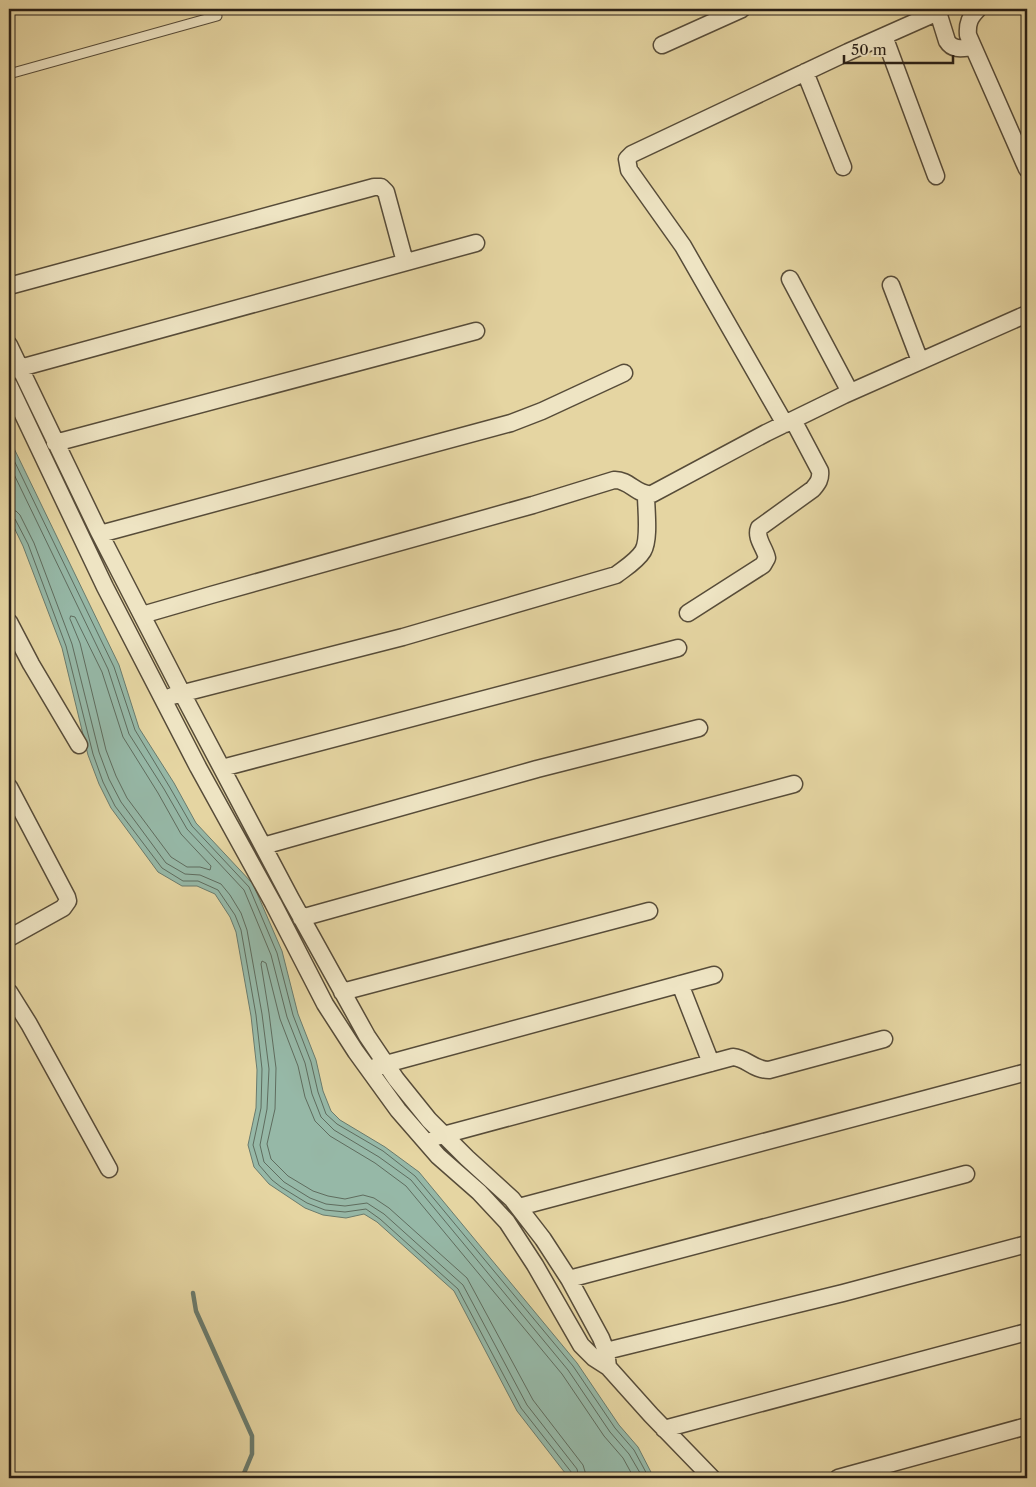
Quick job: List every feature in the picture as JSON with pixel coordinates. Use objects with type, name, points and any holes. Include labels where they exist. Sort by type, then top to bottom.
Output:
[{"type":"street","points":[[662,45],[742,9]]},
{"type":"street","points":[[978,9],[970,18],[967,27],[968,35],[1027,169]]},
{"type":"street","points":[[688,612],[763,565],[767,558],[759,538],[759,528],[813,489],[821,476],[820,471],[683,246],[629,170],[628,159],[632,154],[689,126],[938,10],[947,41],[950,45],[958,48],[973,47]]},
{"type":"street","points":[[884,36],[936,176]]},
{"type":"street","points":[[805,72],[843,167]]},
{"type":"street","points":[[9,286],[374,187],[380,187],[386,192],[405,262]]},
{"type":"street","points":[[14,369],[476,243]]},
{"type":"street","points":[[790,279],[850,392]]},
{"type":"street","points":[[891,285],[920,361]]},
{"type":"street","points":[[142,615],[533,505],[614,480],[626,481],[639,492],[646,494],[660,491],[789,422],[850,392],[1027,314]]},
{"type":"street","points":[[55,443],[476,331]]},
{"type":"street","points":[[9,345],[14,369],[55,443],[182,694],[301,918],[367,1036],[396,1079],[429,1120],[519,1207],[543,1238],[568,1279],[601,1338],[607,1359],[664,1429],[712,1478]]},
{"type":"street","points":[[100,534],[510,423],[568,400],[624,373]]},
{"type":"street","points":[[9,385],[30,433],[105,587],[198,767],[273,903],[325,1004],[398,1110],[438,1156],[479,1192],[507,1222],[535,1265],[581,1345],[594,1358],[607,1359],[842,1293],[1027,1244]]},
{"type":"street","points":[[162,698],[403,637],[616,575],[632,563],[643,550],[646,536],[646,494]]},
{"type":"street","points":[[9,622],[31,664],[79,745]]},
{"type":"street","points":[[222,768],[678,648]]},
{"type":"street","points":[[263,846],[537,769],[699,728]]},
{"type":"street","points":[[301,918],[549,849],[794,784]]},
{"type":"street","points":[[9,938],[63,908],[68,902],[67,896],[12,792]]},
{"type":"street","points":[[342,992],[650,911]]},
{"type":"street","points":[[368,1069],[714,975]]},
{"type":"street","points":[[680,984],[711,1063]]},
{"type":"street","points":[[9,992],[29,1024],[109,1169]]},
{"type":"street","points":[[425,1141],[733,1057],[739,1057],[761,1070],[769,1070],[884,1039]]},
{"type":"street","points":[[519,1207],[1027,1072]]},
{"type":"street","points":[[568,1279],[966,1174]]},
{"type":"street","points":[[664,1429],[1027,1332]]},
{"type":"street","points":[[838,1478],[1027,1426]]},
{"type":"lane","points":[[9,74],[217,16]]},
{"type":"water","points":[[9,438],[119,665],[139,728],[174,783],[196,823],[253,884],[282,951],[298,1014],[316,1060],[323,1091],[331,1111],[340,1120],[385,1147],[419,1172],[577,1363],[619,1425],[638,1447],[654,1478],[569,1478],[517,1411],[454,1291],[377,1222],[364,1214],[346,1218],[323,1215],[305,1208],[269,1184],[254,1167],[248,1145],[256,1108],[257,1070],[251,1016],[236,932],[230,917],[215,894],[197,886],[182,886],[158,872],[111,808],[99,784],[88,755],[62,648],[23,546],[9,517]]},
{"type":"waterway","points":[[193,1293],[196,1311],[252,1436],[252,1454],[242,1478]]}]
